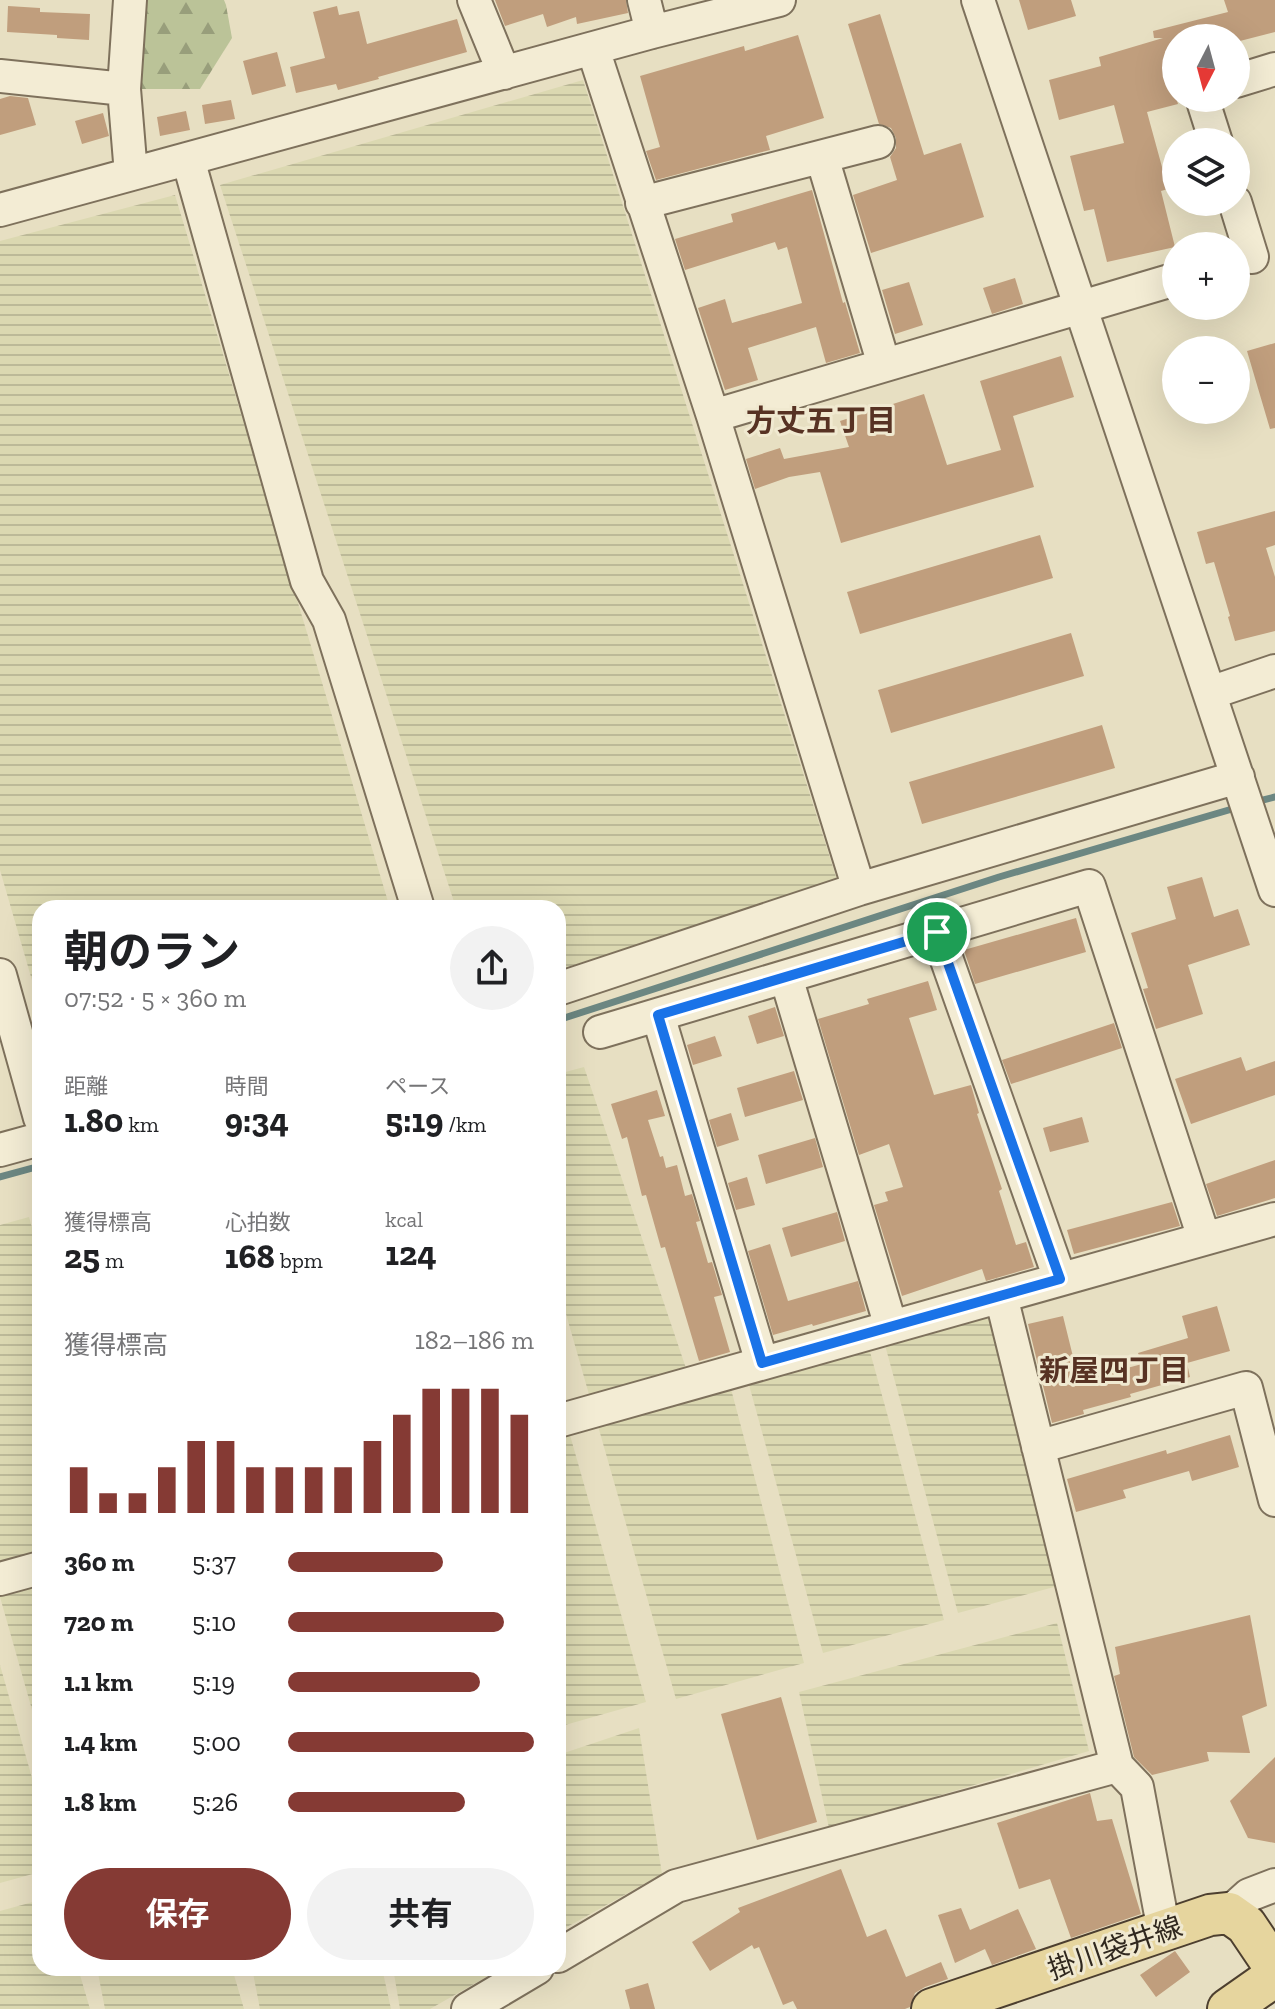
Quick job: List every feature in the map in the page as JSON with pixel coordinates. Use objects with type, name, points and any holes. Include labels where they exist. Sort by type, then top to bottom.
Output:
[{"type":"main road","name":"掛川袋井線","points":[[932,2009],[1210,1915],[1229,1913]]},
{"type":"main road","points":[[1229,1913],[1246,1925],[1275,1968]]},
{"type":"main road","points":[[1228,2009],[1275,1976]]},
{"type":"street","points":[[130,0],[124,89],[131,174]]},
{"type":"street","points":[[474,0],[504,73]]},
{"type":"street","points":[[644,0],[652,32]]},
{"type":"street","points":[[0,210],[779,0]]},
{"type":"street","points":[[978,0],[1240,782],[1264,841],[1275,890]]},
{"type":"street","points":[[593,49],[713,416],[859,889]]},
{"type":"street","points":[[1250,77],[1275,69]]},
{"type":"street","points":[[0,76],[124,89]]},
{"type":"street","points":[[642,203],[878,142]]},
{"type":"street","points":[[822,157],[884,365]]},
{"type":"street","points":[[188,159],[307,581],[329,620],[416,900]]},
{"type":"street","points":[[1240,216],[1254,257]]},
{"type":"street","points":[[713,416],[1162,283]]},
{"type":"street","points":[[1210,693],[1275,671]]},
{"type":"street","points":[[566,986],[859,889],[1240,782]]},
{"type":"street","points":[[600,1032],[1089,886],[1204,1238]]},
{"type":"street","points":[[937,932],[1060,1279]]},
{"type":"street","points":[[0,975],[32,1089]]},
{"type":"street","points":[[786,977],[891,1327]]},
{"type":"street","points":[[658,1015],[762,1363]]},
{"type":"street","points":[[0,1150],[32,1141]]},
{"type":"street","points":[[566,1419],[1275,1219]]},
{"type":"street","points":[[1001,1296],[1117,1766],[1137,1787],[1164,1931]]},
{"type":"street","points":[[1038,1447],[1246,1388],[1275,1500]]},
{"type":"street","points":[[0,1579],[32,1570]]},
{"type":"street","points":[[566,1951],[676,1886],[1117,1766]]},
{"type":"street","points":[[1229,1913],[1249,1895],[1275,1885]]},
{"type":"street","points":[[468,2009],[524,1976]]},
{"type":"shaded area","points":[[583,80],[838,883],[566,968],[566,900],[453,900],[220,185]]},
{"type":"shaded area","points":[[175,195],[388,900],[32,900],[32,980],[0,870],[0,241]]},
{"type":"shaded area","points":[[584,1067],[691,1383],[727,1374],[804,1663],[676,1699],[566,1314],[566,1072]]},
{"type":"shaded area","points":[[29,1217],[32,1227],[32,1710],[0,1597],[0,1225]]},
{"type":"shaded area","points":[[1000,1290],[1080,1580],[958,1613],[879,1323]]},
{"type":"shaded area","points":[[864,1330],[944,1620],[823,1653],[743,1363]]},
{"type":"shaded area","points":[[566,1421],[646,1702],[566,1725]]},
{"type":"shaded area","points":[[1057,1623],[1089,1751],[829,1828],[799,1692]]},
{"type":"shaded area","points":[[0,1665],[32,1778],[32,1874],[0,1883]]},
{"type":"shaded area","points":[[639,1728],[662,1874],[566,1928],[566,1752]]},
{"type":"shaded area","points":[[32,1902],[32,1976],[80,1976],[90,2009],[0,2009],[0,1911]]},
{"type":"shaded area","points":[[99,1976],[234,1976],[244,2009],[105,2009]]},
{"type":"shaded area","points":[[254,1976],[384,1976],[391,2009],[260,2009]]},
{"type":"shaded area","points":[[394,1976],[488,1976],[430,2009],[400,2009]]},
{"type":"green space","points":[[130,0],[224,0],[232,38],[200,89],[124,89]]},
{"type":"building","points":[[495,0],[626,0],[628,13],[577,24],[576,17],[547,27],[543,14],[505,26]]},
{"type":"building","points":[[1019,0],[1071,0],[1076,16],[1028,30]]},
{"type":"building","points":[[1224,0],[1275,0],[1275,32],[1250,38],[1250,24],[1181,24],[1228,12]]},
{"type":"building","points":[[8,6],[40,8],[40,12],[90,14],[89,40],[7,32]]},
{"type":"building","points":[[337,6],[339,15],[359,11],[367,44],[457,19],[467,52],[338,90],[336,84],[296,93],[290,67],[325,58],[313,12]]},
{"type":"building","points":[[880,14],[924,155],[961,143],[984,217],[871,253],[853,195],[897,180],[890,157],[896,148],[896,138],[891,128],[879,124],[848,24]]},
{"type":"building","points":[[1162,29],[1162,38],[1154,38],[1153,31]]},
{"type":"building","points":[[798,35],[824,118],[766,136],[770,150],[656,180],[646,151],[660,147],[640,76],[744,46],[745,51]]},
{"type":"building","points":[[1162,38],[1162,108],[1147,112],[1162,167],[1162,216],[1167,216],[1171,232],[1162,232],[1162,250],[1107,262],[1094,209],[1084,211],[1070,156],[1124,143],[1114,105],[1059,120],[1049,80],[1101,66],[1099,57]]},
{"type":"building","points":[[277,52],[286,86],[252,95],[243,61]]},
{"type":"building","points":[[10,96],[28,98],[36,125],[0,135],[0,99]]},
{"type":"building","points":[[231,100],[235,119],[205,124],[202,105]]},
{"type":"building","points":[[186,111],[190,130],[160,136],[157,117]]},
{"type":"building","points":[[103,113],[109,136],[82,144],[75,121]]},
{"type":"building","points":[[812,190],[860,353],[826,363],[816,327],[748,348],[758,380],[725,390],[698,308],[725,299],[732,323],[802,303],[787,247],[778,250],[775,242],[685,270],[675,239],[733,222],[731,214]]},
{"type":"building","points":[[1015,278],[1023,304],[992,314],[983,288]]},
{"type":"building","points":[[909,282],[923,325],[895,334],[882,290]]},
{"type":"building","points":[[1275,343],[1275,428],[1270,429],[1250,361],[1250,350]]},
{"type":"building","points":[[1061,356],[1074,397],[1013,416],[1034,487],[841,543],[820,472],[789,477],[755,489],[746,459],[780,448],[784,459],[849,447],[840,421],[924,394],[947,465],[1001,450],[980,381]]},
{"type":"building","points":[[1275,511],[1275,545],[1266,548],[1275,577],[1275,631],[1235,641],[1214,562],[1206,564],[1197,532]]},
{"type":"building","points":[[1040,535],[1053,578],[860,634],[847,592]]},
{"type":"building","points":[[1071,633],[1084,676],[891,733],[878,690]]},
{"type":"building","points":[[1102,725],[1115,768],[922,824],[909,782]]},
{"type":"building","points":[[1202,877],[1214,917],[1238,909],[1250,945],[1188,965],[1203,1014],[1156,1029],[1143,989],[1148,988],[1131,933],[1176,919],[1167,887]]},
{"type":"building","points":[[1076,918],[1086,952],[975,984],[964,950]]},
{"type":"building","points":[[928,981],[937,1010],[909,1018],[934,1095],[971,1085],[1016,1245],[1026,1242],[1034,1267],[986,1281],[982,1269],[902,1296],[874,1205],[888,1201],[885,1192],[903,1187],[889,1144],[859,1155],[818,1019],[869,1004],[867,999]]},
{"type":"building","points":[[775,1007],[784,1036],[757,1044],[748,1016]]},
{"type":"building","points":[[1114,1023],[1122,1048],[1011,1084],[1002,1060]]},
{"type":"building","points":[[715,1036],[722,1056],[693,1065],[687,1045]]},
{"type":"building","points":[[1241,1057],[1246,1071],[1275,1061],[1275,1095],[1191,1124],[1175,1079]]},
{"type":"building","points":[[794,1071],[803,1100],[745,1117],[737,1088]]},
{"type":"building","points":[[657,1090],[665,1116],[648,1120],[666,1168],[677,1165],[685,1196],[692,1194],[700,1221],[696,1222],[708,1263],[712,1262],[722,1295],[714,1297],[730,1352],[699,1361],[665,1247],[661,1248],[646,1195],[642,1196],[627,1137],[622,1139],[611,1104]]},
{"type":"building","points":[[731,1113],[739,1140],[717,1147],[709,1120]]},
{"type":"building","points":[[1082,1117],[1089,1142],[1050,1152],[1043,1128]]},
{"type":"building","points":[[815,1138],[823,1167],[766,1184],[758,1155]]},
{"type":"building","points":[[1275,1160],[1275,1198],[1217,1216],[1206,1184]]},
{"type":"building","points":[[747,1177],[755,1205],[736,1210],[728,1183]]},
{"type":"building","points":[[1172,1202],[1180,1226],[1074,1254],[1067,1230]]},
{"type":"building","points":[[837,1212],[845,1241],[791,1257],[782,1228]]},
{"type":"building","points":[[770,1244],[788,1301],[858,1281],[866,1311],[773,1335],[748,1251]]},
{"type":"building","points":[[1217,1306],[1230,1351],[1187,1363],[1190,1377],[1130,1394],[1131,1397],[1083,1410],[1084,1414],[1052,1423],[1028,1324],[1063,1316],[1079,1381],[1142,1364],[1138,1353],[1188,1338],[1182,1316]]},
{"type":"building","points":[[1230,1435],[1239,1467],[1192,1481],[1189,1471],[1123,1490],[1126,1498],[1076,1512],[1067,1479]]},
{"type":"building","points":[[1250,1615],[1267,1706],[1242,1716],[1250,1753],[1207,1752],[1209,1761],[1152,1775],[1134,1757],[1114,1676],[1120,1674],[1115,1647]]},
{"type":"building","points":[[781,1697],[817,1822],[757,1840],[721,1714]]},
{"type":"building","points":[[1275,1757],[1275,1843],[1248,1838],[1230,1801]]},
{"type":"building","points":[[1090,1793],[1097,1821],[1112,1819],[1141,1914],[1071,1938],[1050,1879],[1019,1889],[997,1823]]},
{"type":"building","points":[[841,1869],[867,1937],[886,1929],[906,1977],[941,1962],[948,1979],[915,1993],[910,2007],[905,2009],[797,2009],[793,2001],[783,2005],[759,1947],[754,1949],[752,1945],[710,1971],[692,1942],[740,1912],[738,1908]]},
{"type":"building","points":[[961,1908],[970,1930],[1018,1909],[1036,1949],[992,1965],[985,1949],[955,1963],[938,1915]]},
{"type":"building","points":[[1175,1951],[1190,1972],[1156,1997],[1140,1975]]},
{"type":"building","points":[[648,1983],[655,2009],[630,2009],[625,1990]]},
{"type":"waterway","points":[[1255,802],[1275,797]]},
{"type":"waterway","points":[[566,1017],[999,877],[1239,807]]},
{"type":"waterway","points":[[0,1177],[32,1168]]},
{"type":"district","name":"方丈五丁目","points":[[821,421]]},
{"type":"district","name":"新屋四丁目","points":[[1114,1371]]},
{"type":"route","points":[[937,932],[1060,1279],[762,1363],[658,1015],[937,932]]}]
